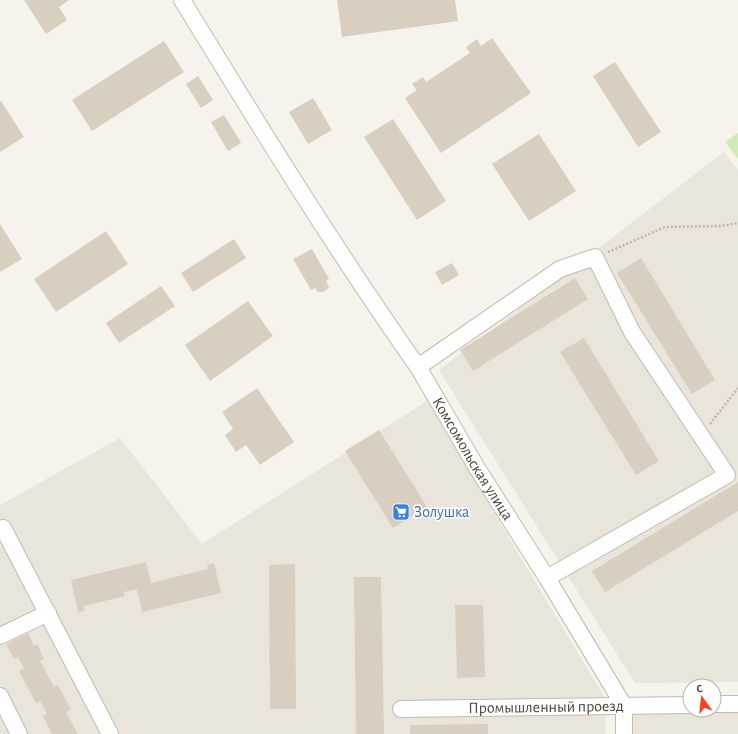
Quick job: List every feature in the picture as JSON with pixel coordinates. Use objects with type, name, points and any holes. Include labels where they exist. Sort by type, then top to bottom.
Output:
[{"type":"street","name":"Комсомольская улица","points":[[182,0],[286,169],[418,367],[624,706]]},
{"type":"street","points":[[418,367],[560,268],[595,257],[632,332],[727,475],[547,578]]},
{"type":"street","points":[[3,528],[110,734]]},
{"type":"street","points":[[0,636],[48,613]]},
{"type":"street","points":[[0,696],[19,734]]},
{"type":"street","name":"Промышленный проезд","points":[[401,709],[682,704]]},
{"type":"street","points":[[722,704],[738,704]]},
{"type":"street","points":[[624,706],[624,734]]},
{"type":"path","points":[[595,257],[665,227],[721,226],[738,223]]},
{"type":"path","points":[[701,436],[738,388]]},
{"type":"shaded area","points":[[724,152],[738,170],[738,682],[722,682],[722,678],[682,678],[682,683],[635,683],[439,370]]},
{"type":"shaded area","points":[[427,401],[605,698],[605,734],[0,734],[0,505],[120,438],[202,544]]},
{"type":"shaded area","points":[[634,709],[682,710],[682,718],[722,718],[722,711],[738,711],[738,734],[633,734]]},
{"type":"green space","points":[[738,133],[738,159],[725,142]]},
{"type":"building","points":[[24,0],[69,0],[59,7],[67,20],[46,34]]},
{"type":"building","points":[[337,0],[455,0],[458,21],[342,37]]},
{"type":"building","points":[[492,38],[531,93],[441,153],[405,98],[417,90],[412,84],[423,77],[426,82],[470,53],[466,47],[477,39],[481,46]]},
{"type":"building","points":[[164,41],[184,72],[92,131],[72,100]]},
{"type":"building","points":[[615,62],[661,132],[638,147],[593,76]]},
{"type":"building","points":[[198,76],[213,100],[201,108],[186,84]]},
{"type":"building","points":[[313,98],[332,130],[308,144],[289,112]]},
{"type":"building","points":[[0,101],[24,137],[0,152]]},
{"type":"building","points":[[224,115],[241,143],[228,151],[211,122]]},
{"type":"building","points":[[393,119],[446,201],[417,220],[364,137]]},
{"type":"building","points":[[539,134],[576,191],[529,221],[492,164]]},
{"type":"building","points":[[0,224],[22,259],[0,272]]},
{"type":"building","points":[[106,231],[128,264],[56,312],[34,279]]},
{"type":"building","points":[[234,239],[246,258],[193,292],[181,273]]},
{"type":"building","points":[[312,249],[329,279],[326,281],[329,287],[323,292],[318,292],[315,288],[311,290],[293,259]]},
{"type":"building","points":[[641,258],[715,380],[692,394],[617,273]]},
{"type":"building","points":[[452,263],[459,275],[442,285],[435,272]]},
{"type":"building","points":[[575,278],[588,299],[473,371],[460,350]]},
{"type":"building","points":[[161,286],[175,306],[119,343],[106,323]]},
{"type":"building","points":[[248,301],[273,336],[210,381],[185,345]]},
{"type":"building","points":[[584,338],[659,461],[636,475],[560,352]]},
{"type":"building","points":[[257,388],[294,442],[260,465],[246,445],[236,452],[225,435],[233,429],[222,412]]},
{"type":"building","points":[[379,430],[427,507],[393,528],[345,451]]},
{"type":"building","points":[[738,482],[738,511],[605,592],[592,571]]},
{"type":"building","points":[[146,562],[151,583],[208,569],[207,565],[214,563],[221,593],[142,612],[137,589],[124,592],[125,596],[84,606],[85,611],[78,612],[71,580]]},
{"type":"building","points":[[295,564],[296,709],[270,709],[269,565]]},
{"type":"building","points":[[354,577],[381,577],[384,734],[356,734]]},
{"type":"building","points":[[455,605],[483,605],[485,677],[457,678]]},
{"type":"building","points":[[28,633],[34,646],[37,644],[44,659],[40,661],[54,687],[58,685],[71,710],[66,712],[78,734],[52,734],[43,716],[47,714],[40,701],[36,703],[19,671],[24,668],[18,657],[14,659],[6,644]]},
{"type":"building","points":[[488,724],[488,734],[410,734],[410,725]]},
{"type":"place","name":"Золушка","points":[[401,512]]}]
